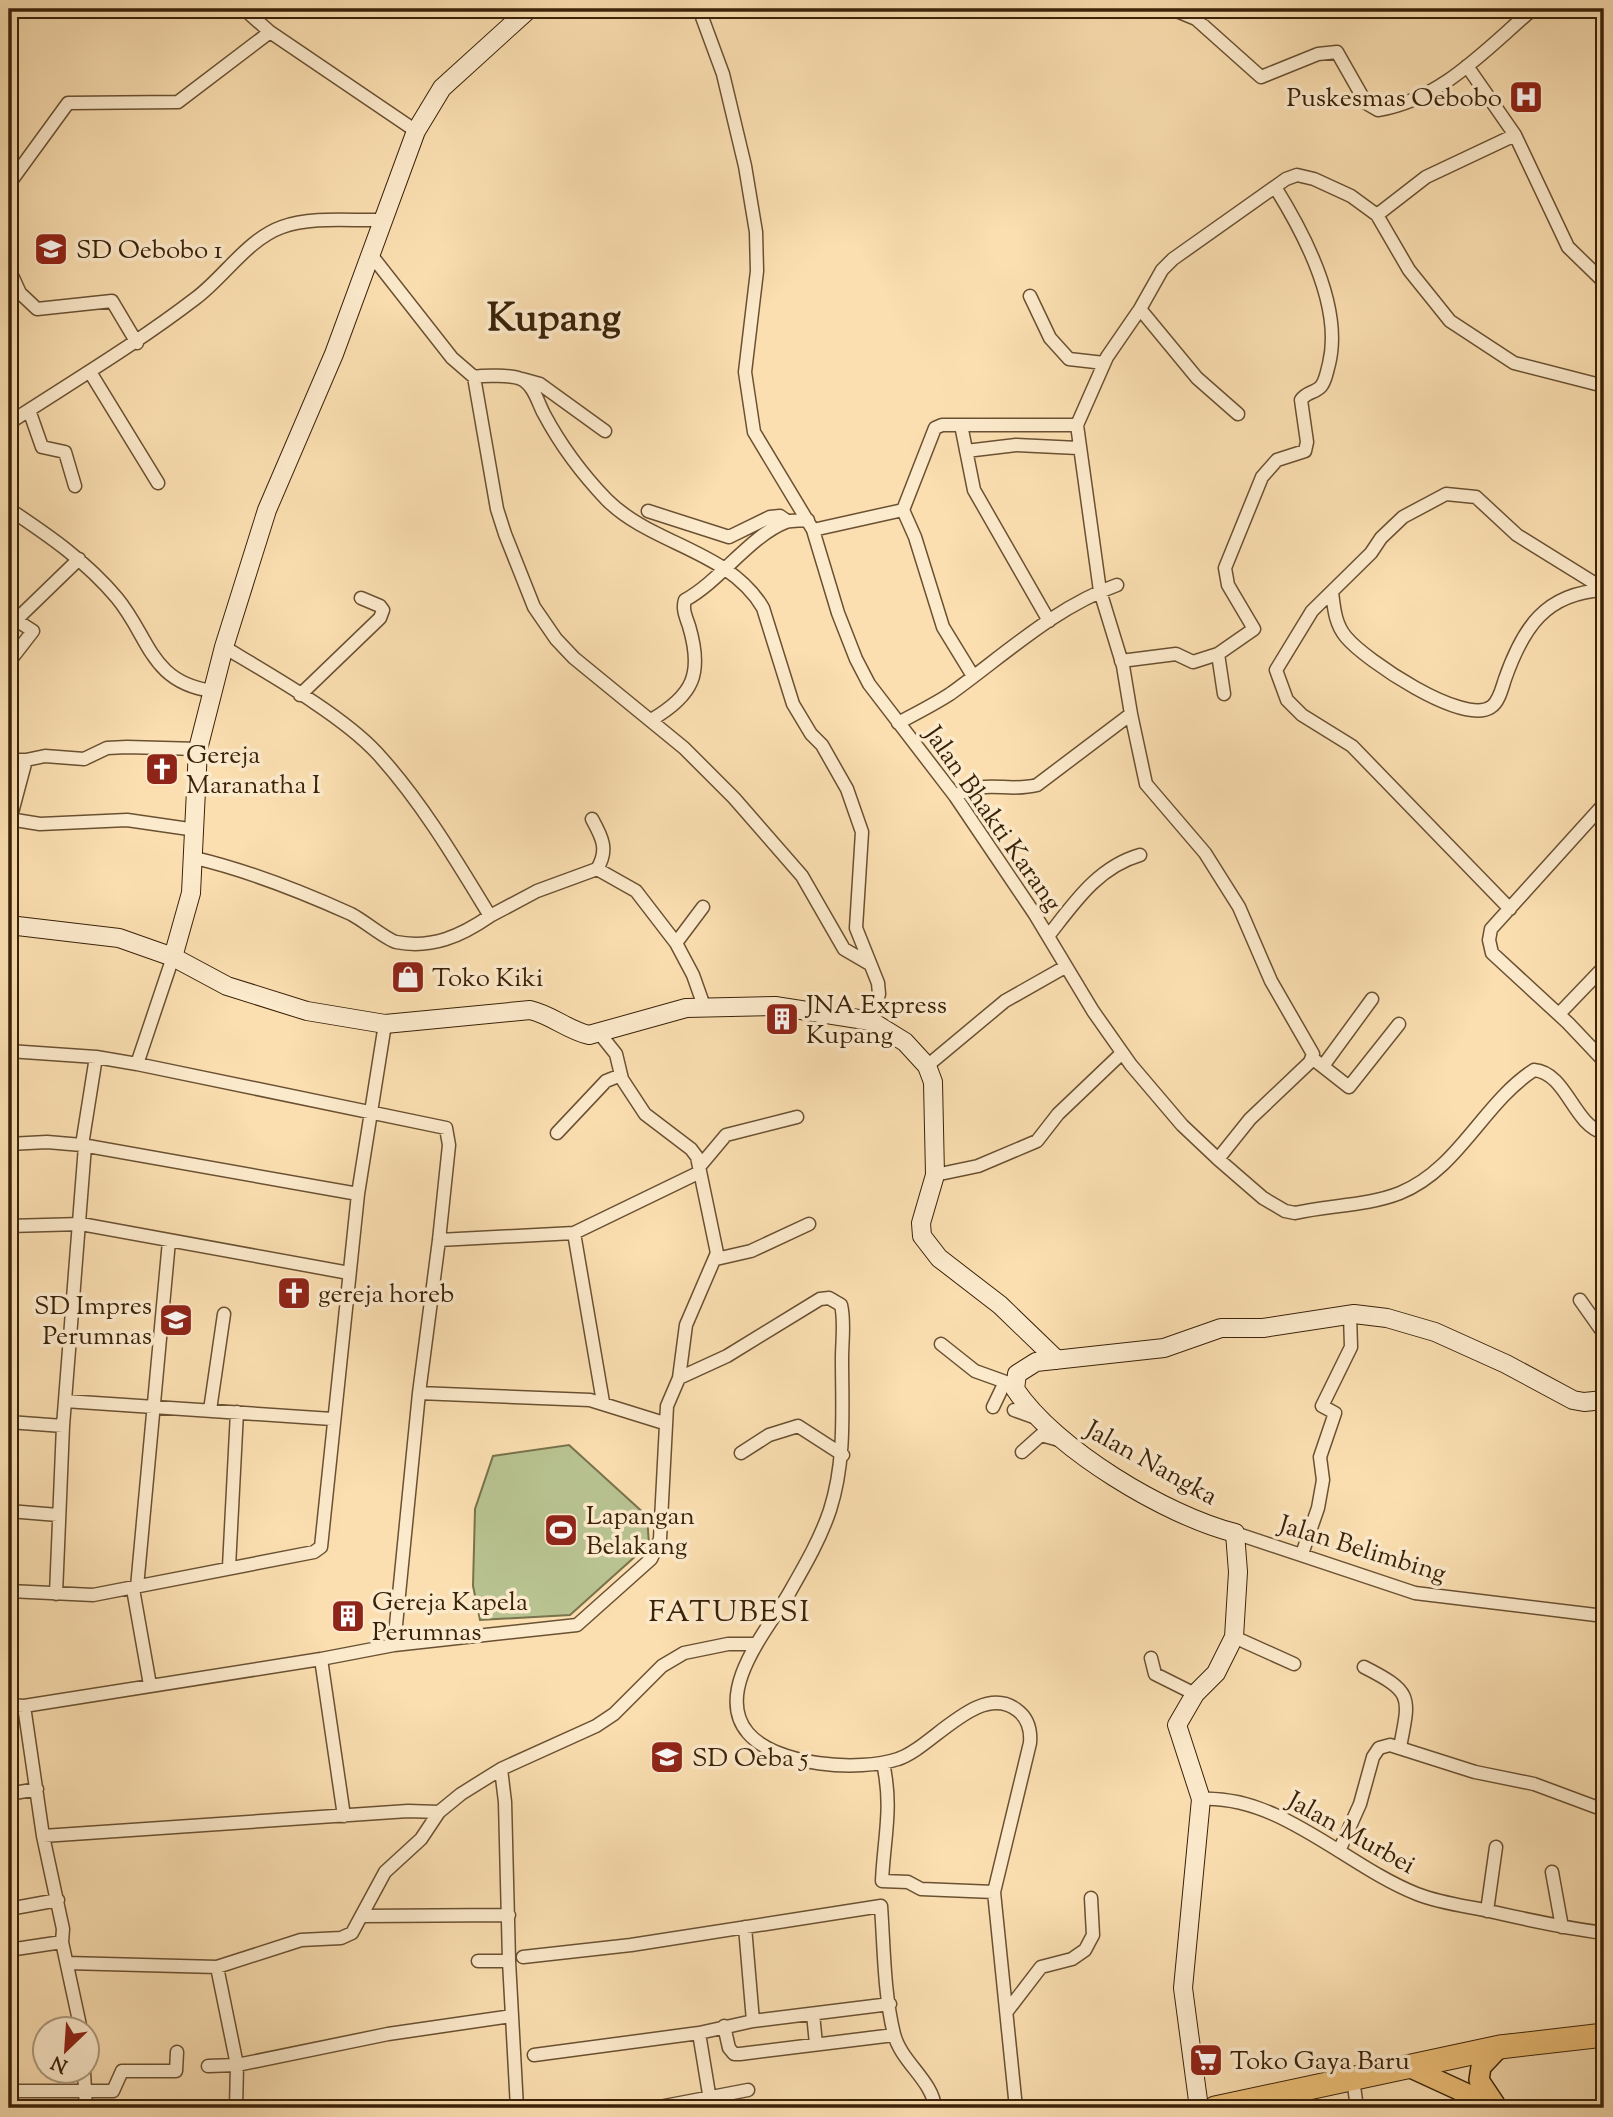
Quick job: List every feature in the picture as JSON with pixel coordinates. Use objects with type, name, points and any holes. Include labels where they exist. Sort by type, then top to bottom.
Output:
[{"type":"highway","points":[[1215,2108],[1500,2047],[1604,2035]]},
{"type":"highway","points":[[1257,2108],[1355,2097],[1375,2075]]},
{"type":"main road","points":[[1498,2108],[1479,2080],[1481,2067],[1500,2047]]},
{"type":"main road","points":[[1411,2068],[1498,2108]]},
{"type":"street","points":[[244,9],[270,32],[416,131]]},
{"type":"street","points":[[137,1065],[191,893],[195,858],[198,749],[224,646],[267,510],[334,354],[416,131],[442,88],[529,9]]},
{"type":"street","name":"Jalan Bhakti Karang","points":[[699,9],[723,74],[745,166],[756,232],[757,271],[745,372],[750,418],[760,446],[810,525],[838,613],[869,684],[955,796],[1049,935],[1065,967],[1122,1053],[1164,1106],[1263,1198],[1285,1211],[1295,1213],[1382,1199],[1418,1183],[1447,1161],[1508,1093],[1534,1070],[1546,1073],[1589,1125],[1604,1133]]},
{"type":"street","points":[[1172,9],[1196,19],[1261,77],[1329,50],[1337,52],[1366,103],[1378,110],[1414,102],[1467,66],[1532,9]]},
{"type":"street","points":[[1196,19],[1208,9]]},
{"type":"street","points":[[9,184],[68,103],[178,102],[270,32]]},
{"type":"street","points":[[1467,66],[1515,135],[1568,247],[1604,282]]},
{"type":"street","points":[[1377,215],[1426,177],[1515,135]]},
{"type":"street","points":[[1399,1024],[1349,1087],[1318,1062],[1311,1047],[1293,1024],[1271,981],[1239,907],[1205,853],[1146,784],[1121,662],[1101,591],[1078,448],[1077,425],[1104,363],[1162,271],[1173,259],[1286,179],[1304,176],[1351,196],[1377,215],[1409,270],[1450,321],[1514,363],[1604,386]]},
{"type":"street","points":[[1121,662],[1176,653],[1193,662],[1218,654],[1254,629],[1228,585],[1225,568],[1262,477],[1277,460],[1305,451],[1301,400],[1305,394],[1322,385],[1332,351],[1334,326],[1296,222],[1275,187]]},
{"type":"street","points":[[9,423],[137,343],[199,296],[249,250],[281,227],[300,222],[383,220]]},
{"type":"street","points":[[372,256],[452,358],[474,377],[497,509],[534,607],[574,658],[684,748],[784,852],[802,876],[844,949],[867,963]]},
{"type":"street","points":[[9,269],[20,293],[37,309],[115,303],[137,343]]},
{"type":"street","points":[[1030,296],[1050,338],[1069,359],[1104,363]]},
{"type":"street","points":[[1140,309],[1197,377],[1238,414]]},
{"type":"street","points":[[90,372],[158,483]]},
{"type":"street","points":[[474,377],[486,375],[540,384],[605,431]]},
{"type":"street","points":[[522,379],[536,394],[544,415],[576,463],[607,499],[639,524],[724,567],[744,583],[763,608],[793,704],[811,734],[822,745],[856,810],[862,832],[856,928],[867,963],[878,983],[879,994],[871,1021]]},
{"type":"street","points":[[29,410],[41,447],[65,452],[75,486]]},
{"type":"street","points":[[973,676],[943,627],[915,537],[903,510],[935,428],[942,425],[1077,425]]},
{"type":"street","points":[[961,425],[974,490],[1048,621]]},
{"type":"street","points":[[966,452],[1016,445],[1078,448]]},
{"type":"street","points":[[1510,909],[1352,746],[1303,715],[1287,700],[1276,670],[1312,611],[1403,517],[1446,494],[1476,497],[1517,535],[1604,590]]},
{"type":"street","points":[[9,509],[79,559],[118,599],[145,645],[170,677],[183,684],[212,691]]},
{"type":"street","points":[[648,511],[729,537],[769,517],[780,516],[787,522],[810,525],[903,510]]},
{"type":"street","points":[[651,720],[681,699],[694,680],[697,670],[684,603],[704,590],[724,567],[787,522]]},
{"type":"street","points":[[9,662],[33,631],[16,620],[79,559]]},
{"type":"street","points":[[898,723],[973,676],[1048,621],[1117,585]]},
{"type":"street","points":[[1332,592],[1339,625],[1369,659],[1395,677],[1441,701],[1483,710],[1493,706],[1500,694],[1515,652],[1534,619],[1581,591],[1604,590]]},
{"type":"street","points":[[300,695],[380,618],[383,610],[380,606],[361,598]]},
{"type":"street","points":[[224,646],[359,736],[377,753],[461,868],[490,916]]},
{"type":"street","points":[[1218,654],[1224,694]]},
{"type":"street","points":[[955,796],[972,787],[1025,788],[1037,785],[1131,713]]},
{"type":"street","points":[[9,760],[45,756],[84,759],[107,748],[198,749]]},
{"type":"street","points":[[26,760],[9,819],[40,824],[127,820],[196,830]]},
{"type":"street","points":[[1604,804],[1491,929],[1489,940],[1492,953],[1559,1014],[1604,1061]]},
{"type":"street","points":[[195,858],[244,871],[316,898],[366,922],[392,941],[429,943],[453,939],[537,891],[597,869],[605,851],[602,836],[592,819]]},
{"type":"street","points":[[1049,935],[1087,886],[1121,862],[1140,855]]},
{"type":"street","points":[[597,869],[636,891],[676,943],[693,975],[704,1006]]},
{"type":"street","points":[[676,943],[703,907]]},
{"type":"street","points":[[9,925],[119,938],[173,957],[227,986],[266,999],[307,1011],[385,1024],[530,1010],[551,1016],[575,1032],[600,1034],[685,1008],[704,1006],[775,1006],[871,1021],[905,1042],[927,1066],[933,1082],[934,1175],[921,1223],[922,1236],[952,1269],[1000,1305],[1057,1360]]},
{"type":"street","points":[[927,1066],[1005,1001],[1065,967]]},
{"type":"street","points":[[1559,1014],[1604,967]]},
{"type":"street","points":[[1219,1159],[1250,1119],[1318,1062],[1372,999]]},
{"type":"street","points":[[9,1591],[93,1595],[314,1552],[321,1547],[332,1419],[358,1194],[385,1024]]},
{"type":"street","points":[[9,1705],[24,1706],[321,1659],[394,1644],[568,1627],[584,1621],[657,1549],[660,1539],[664,1423],[669,1398],[679,1378],[686,1325],[716,1259],[716,1242],[699,1170],[691,1149],[645,1114],[621,1075],[616,1054],[600,1034]]},
{"type":"street","points":[[9,1051],[96,1057],[446,1128],[449,1144],[419,1393],[394,1644]]},
{"type":"street","points":[[934,1175],[978,1166],[1037,1141],[1058,1114],[1122,1053]]},
{"type":"street","points":[[56,1594],[63,1426],[81,1224],[84,1145],[96,1057]]},
{"type":"street","points":[[557,1133],[606,1081],[621,1075]]},
{"type":"street","points":[[439,1240],[574,1233],[699,1170],[726,1135],[797,1117]]},
{"type":"street","points":[[9,1144],[47,1142],[84,1145],[358,1194]]},
{"type":"street","points":[[9,1226],[81,1224],[349,1273]]},
{"type":"street","points":[[716,1259],[751,1251],[809,1224]]},
{"type":"street","points":[[574,1233],[603,1402]]},
{"type":"street","points":[[150,1685],[135,1588],[156,1407],[169,1241]]},
{"type":"street","points":[[679,1378],[727,1356],[820,1299],[829,1298],[838,1302],[842,1310],[843,1455],[831,1508],[819,1539],[755,1644],[737,1694],[740,1718],[753,1739],[806,1760],[828,1764],[883,1763],[911,1753],[964,1715],[986,1705],[997,1703],[1020,1712],[1029,1726],[1030,1743],[994,1892],[1016,2108]]},
{"type":"street","points":[[1580,1300],[1604,1334]]},
{"type":"street","points":[[210,1410],[224,1314]]},
{"type":"street","points":[[1302,1554],[1318,1508],[1323,1480],[1320,1457],[1335,1413],[1322,1406],[1351,1347],[1350,1314]]},
{"type":"street","points":[[993,1407],[1023,1367],[1036,1362],[1164,1348],[1221,1328],[1263,1328],[1350,1314],[1387,1318],[1435,1332],[1506,1364],[1561,1395],[1584,1402],[1604,1400]]},
{"type":"street","points":[[941,1344],[975,1371],[1009,1385]]},
{"type":"street","name":"Jalan Nangka","points":[[1009,1385],[1063,1441],[1144,1493],[1202,1522],[1235,1533],[1238,1572],[1234,1637],[1216,1673],[1195,1694],[1177,1726],[1201,1799],[1183,1988],[1199,2108]]},
{"type":"street","points":[[419,1393],[603,1402],[664,1423]]},
{"type":"street","points":[[65,1401],[332,1419]]},
{"type":"street","points":[[1014,1410],[1040,1420]]},
{"type":"street","points":[[229,1567],[237,1412]]},
{"type":"street","points":[[9,1422],[63,1426]]},
{"type":"street","points":[[741,1453],[769,1435],[798,1426],[843,1455]]},
{"type":"street","points":[[1023,1452],[1041,1435],[1063,1441]]},
{"type":"street","points":[[9,1511],[58,1515]]},
{"type":"street","name":"Jalan Belimbing","points":[[1235,1533],[1415,1593],[1604,1616]]},
{"type":"street","points":[[1234,1637],[1294,1664]]},
{"type":"street","points":[[67,1963],[217,1967],[301,1940],[341,1938],[352,1933],[385,1872],[421,1839],[439,1812],[501,1769],[596,1726],[620,1708],[662,1666],[684,1653],[728,1644],[755,1644]]},
{"type":"street","points":[[1151,1658],[1155,1674],[1195,1694]]},
{"type":"street","points":[[321,1659],[344,1816]]},
{"type":"street","points":[[1364,1667],[1397,1687],[1407,1698],[1408,1712],[1400,1746]]},
{"type":"street","points":[[24,1706],[43,1836],[64,1930],[62,1942],[78,2016]]},
{"type":"street","points":[[1339,1851],[1360,1804],[1373,1757],[1379,1748],[1391,1745],[1475,1772],[1534,1784],[1604,1810]]},
{"type":"street","points":[[883,1763],[890,1809],[883,1881],[908,1882],[921,1889],[994,1892]]},
{"type":"street","points":[[501,1769],[505,1802],[509,1961],[517,2108]]},
{"type":"street","points":[[9,1794],[37,1789]]},
{"type":"street","name":"Jalan Murbei","points":[[1201,1799],[1235,1800],[1257,1807],[1339,1851],[1376,1877],[1420,1895],[1562,1927],[1604,1933]]},
{"type":"street","points":[[43,1836],[439,1812]]},
{"type":"street","points":[[1487,1911],[1496,1847]]},
{"type":"street","points":[[1552,1872],[1562,1927]]},
{"type":"street","points":[[1008,2010],[1041,1967],[1072,1959],[1085,1951],[1093,1935],[1091,1898]]},
{"type":"street","points":[[9,1909],[58,1900]]},
{"type":"street","points":[[523,1957],[631,1945],[881,1906],[894,2035],[904,2059],[932,2095],[935,2108]]},
{"type":"street","points":[[363,1916],[509,1915]]},
{"type":"street","points":[[745,1927],[753,2021]]},
{"type":"street","points":[[9,1950],[62,1942]]},
{"type":"street","points":[[478,1961],[509,1961]]},
{"type":"street","points":[[217,1967],[237,2065],[236,2108]]},
{"type":"street","points":[[534,2054],[699,2033],[753,2021],[890,2004]]},
{"type":"street","points":[[813,2014],[816,2044]]},
{"type":"street","points":[[208,2066],[237,2065],[388,2034],[512,2016]]},
{"type":"street","points":[[724,2026],[729,2048],[734,2054],[894,2035]]},
{"type":"street","points":[[699,2033],[710,2100]]},
{"type":"street","points":[[9,2091],[113,2091],[122,2071],[176,2071],[177,2052]]},
{"type":"street","points":[[85,2086],[86,2108]]},
{"type":"street","points":[[654,2108],[679,2106],[748,2090]]},
{"type":"green space","name":"Lapangan Belakang","points":[[569,1445],[647,1516],[649,1544],[570,1615],[480,1620],[473,1586],[475,1509],[493,1456]]},
{"type":"place","name":"Puskesmas Oebobo","points":[[1526,97]]},
{"type":"place","name":"SD Oebobo 1","points":[[51,249]]},
{"type":"place","name":"Gereja Maranatha I","points":[[162,769]]},
{"type":"place","name":"Toko Kiki","points":[[408,977]]},
{"type":"place","name":"JNA Express Kupang","points":[[782,1019]]},
{"type":"place","name":"gereja horeb","points":[[294,1293]]},
{"type":"place","name":"SD Impres Perumnas","points":[[176,1320]]},
{"type":"place","name":"Lapangan Belakang","points":[[561,1530]]},
{"type":"place","name":"Gereja Kapela Perumnas","points":[[348,1616]]},
{"type":"place","name":"SD Oeba 5","points":[[667,1757]]},
{"type":"place","name":"Toko Gaya Baru","points":[[1206,2060]]},
{"type":"district","name":"Kupang","points":[[554,316]]},
{"type":"district","name":"FATUBESI","points":[[730,1611]]}]
